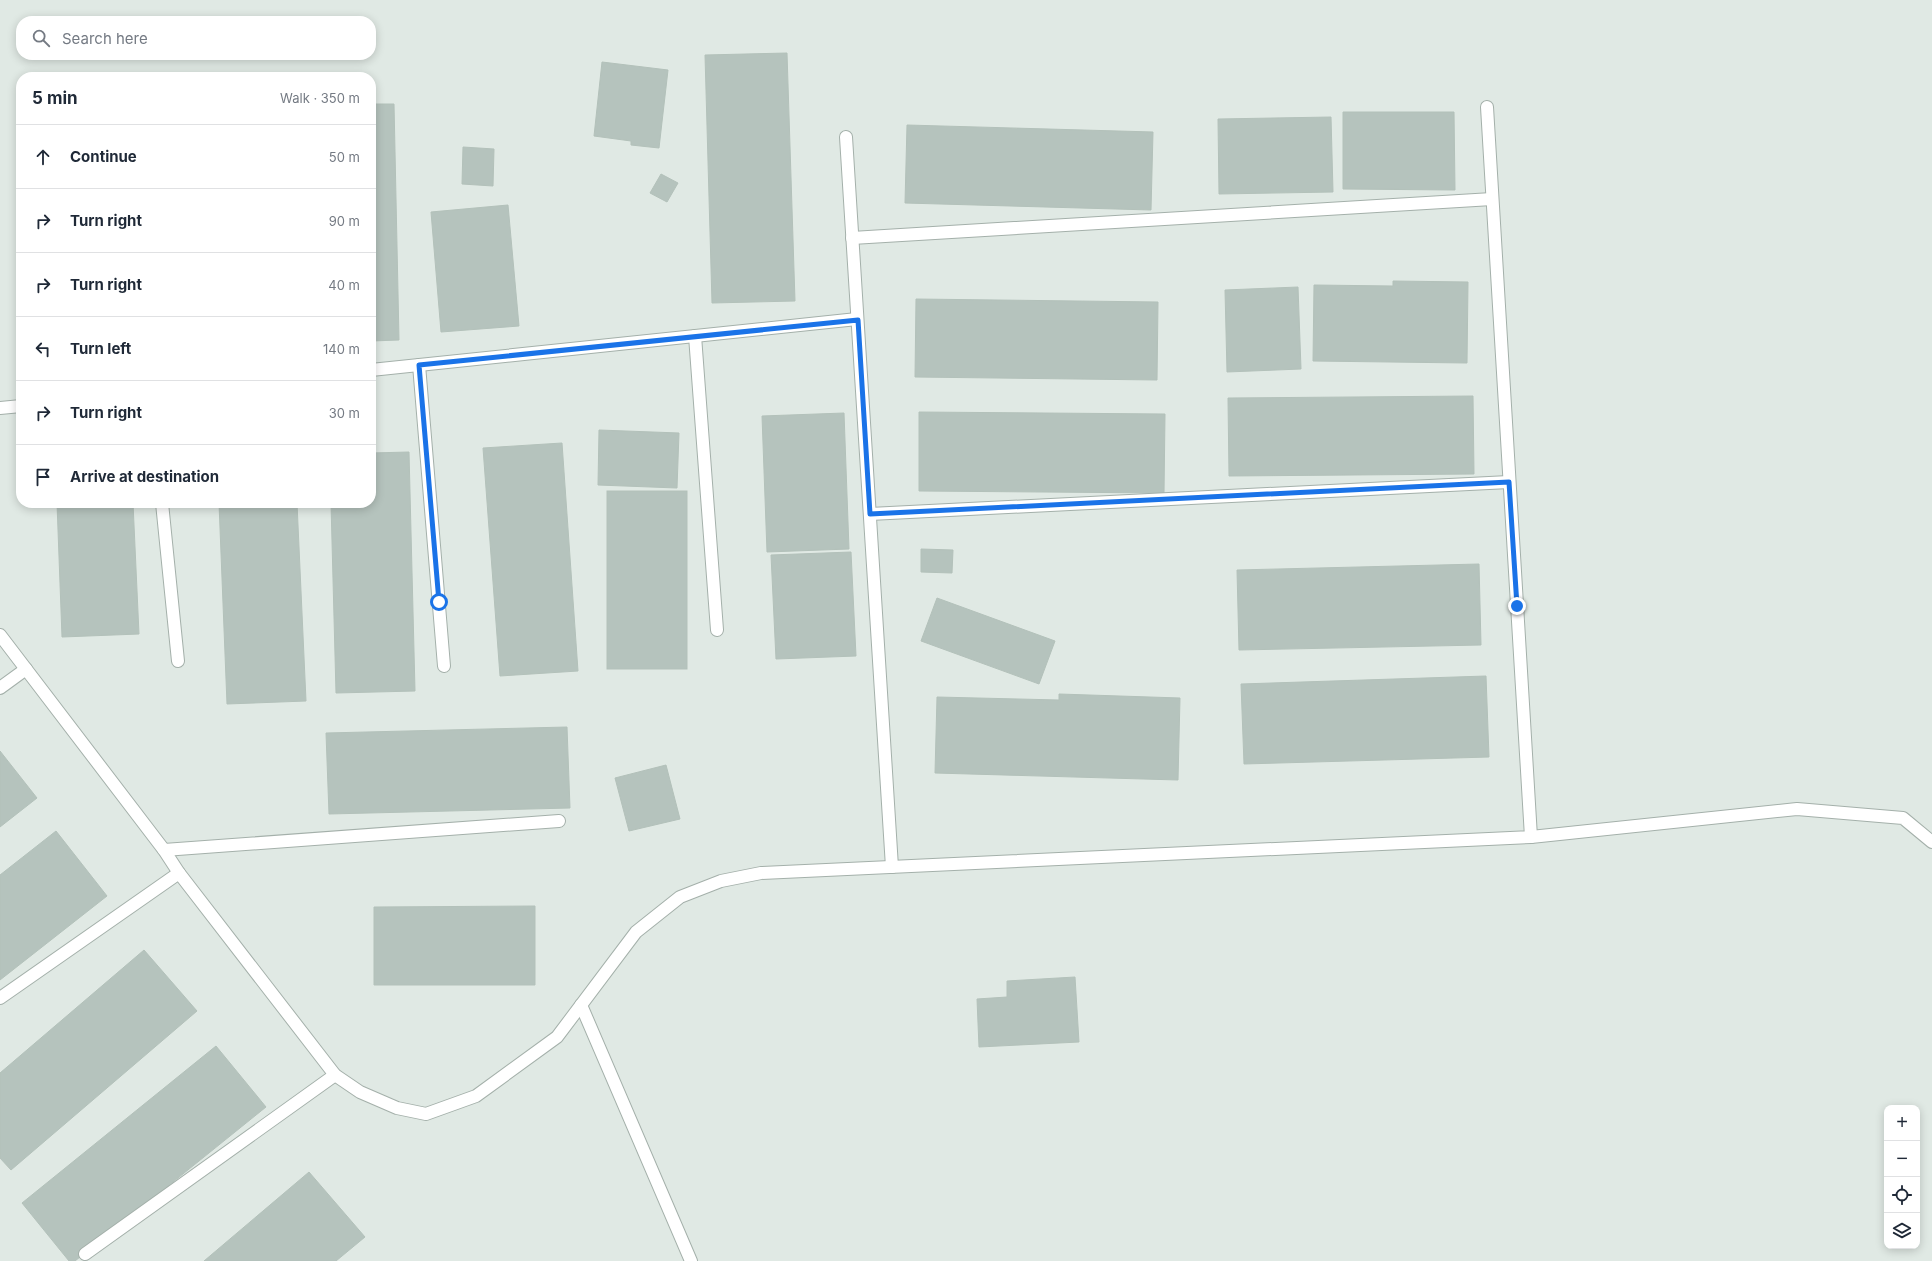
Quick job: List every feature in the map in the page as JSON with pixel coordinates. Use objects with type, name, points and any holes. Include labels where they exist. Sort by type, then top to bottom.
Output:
[{"type":"street","points":[[1487,108],[1530,837]]},
{"type":"street","points":[[846,137],[892,867]]},
{"type":"street","points":[[852,238],[1492,199]]},
{"type":"street","points":[[376,369],[858,320]]},
{"type":"street","points":[[695,336],[717,630]]},
{"type":"street","points":[[419,365],[444,666]]},
{"type":"street","points":[[0,408],[16,406]]},
{"type":"street","points":[[870,514],[1509,482]]},
{"type":"street","points":[[163,508],[178,661]]},
{"type":"street","points":[[0,635],[164,850],[179,874],[335,1075],[368,1095],[397,1108],[426,1114],[476,1096],[557,1037],[636,932],[680,897],[721,881],[761,873],[1530,837],[1797,809],[1903,818],[1931,838]]},
{"type":"street","points":[[0,688],[26,669]]},
{"type":"street","points":[[164,850],[559,821]]},
{"type":"street","points":[[0,998],[179,874]]},
{"type":"street","points":[[581,1005],[691,1261]]},
{"type":"street","points":[[85,1254],[335,1075]]},
{"type":"building","points":[[787,53],[795,301],[712,303],[705,55]]},
{"type":"building","points":[[602,62],[668,70],[659,148],[631,145],[631,141],[594,136]]},
{"type":"building","points":[[376,104],[394,104],[399,340],[376,341]]},
{"type":"building","points":[[1343,112],[1454,112],[1455,190],[1343,189]]},
{"type":"building","points":[[1331,117],[1333,192],[1219,194],[1218,119]]},
{"type":"building","points":[[907,125],[1153,132],[1151,210],[905,203]]},
{"type":"building","points":[[463,147],[494,149],[493,186],[462,184]]},
{"type":"building","points":[[661,174],[678,183],[667,202],[650,193]]},
{"type":"building","points":[[508,205],[519,326],[441,332],[431,212]]},
{"type":"building","points":[[1393,281],[1468,282],[1467,363],[1313,361],[1314,285],[1393,286]]},
{"type":"building","points":[[1298,287],[1301,369],[1227,372],[1225,290]]},
{"type":"building","points":[[916,299],[1158,302],[1157,380],[915,377]]},
{"type":"building","points":[[1473,396],[1474,474],[1229,476],[1228,398]]},
{"type":"building","points":[[919,412],[1165,414],[1164,493],[919,491]]},
{"type":"building","points":[[844,413],[849,549],[767,552],[762,416]]},
{"type":"building","points":[[599,430],[679,433],[677,488],[598,485]]},
{"type":"building","points":[[562,443],[578,671],[500,676],[483,448]]},
{"type":"building","points":[[409,452],[415,691],[336,693],[331,508],[376,508],[376,453]]},
{"type":"building","points":[[607,491],[687,491],[687,669],[607,669]]},
{"type":"building","points":[[57,508],[133,508],[139,634],[62,637]]},
{"type":"building","points":[[219,508],[297,508],[306,701],[227,704]]},
{"type":"building","points":[[921,549],[953,550],[952,573],[921,572]]},
{"type":"building","points":[[851,552],[856,656],[776,659],[771,555]]},
{"type":"building","points":[[1479,564],[1481,645],[1239,650],[1237,570]]},
{"type":"building","points":[[937,598],[1055,641],[1039,684],[921,641]]},
{"type":"building","points":[[1486,676],[1489,757],[1244,764],[1241,684]]},
{"type":"building","points":[[1059,694],[1180,698],[1178,780],[935,773],[937,697],[1059,700]]},
{"type":"building","points":[[567,727],[570,808],[329,814],[326,733]]},
{"type":"building","points":[[0,751],[37,798],[0,827]]},
{"type":"building","points":[[666,765],[680,819],[629,831],[615,778]]},
{"type":"building","points":[[56,831],[107,896],[0,980],[0,875]]},
{"type":"building","points":[[535,906],[535,985],[374,985],[374,907]]},
{"type":"building","points":[[144,950],[197,1011],[11,1170],[0,1158],[0,1073]]},
{"type":"building","points":[[1075,977],[1079,1042],[979,1047],[977,999],[1007,997],[1007,981]]},
{"type":"building","points":[[216,1046],[266,1107],[75,1261],[69,1261],[22,1203]]},
{"type":"building","points":[[309,1172],[365,1237],[336,1261],[204,1261]]},
{"type":"route","points":[[439,602],[419,365],[858,320],[870,514],[1509,482],[1517,606]]}]
